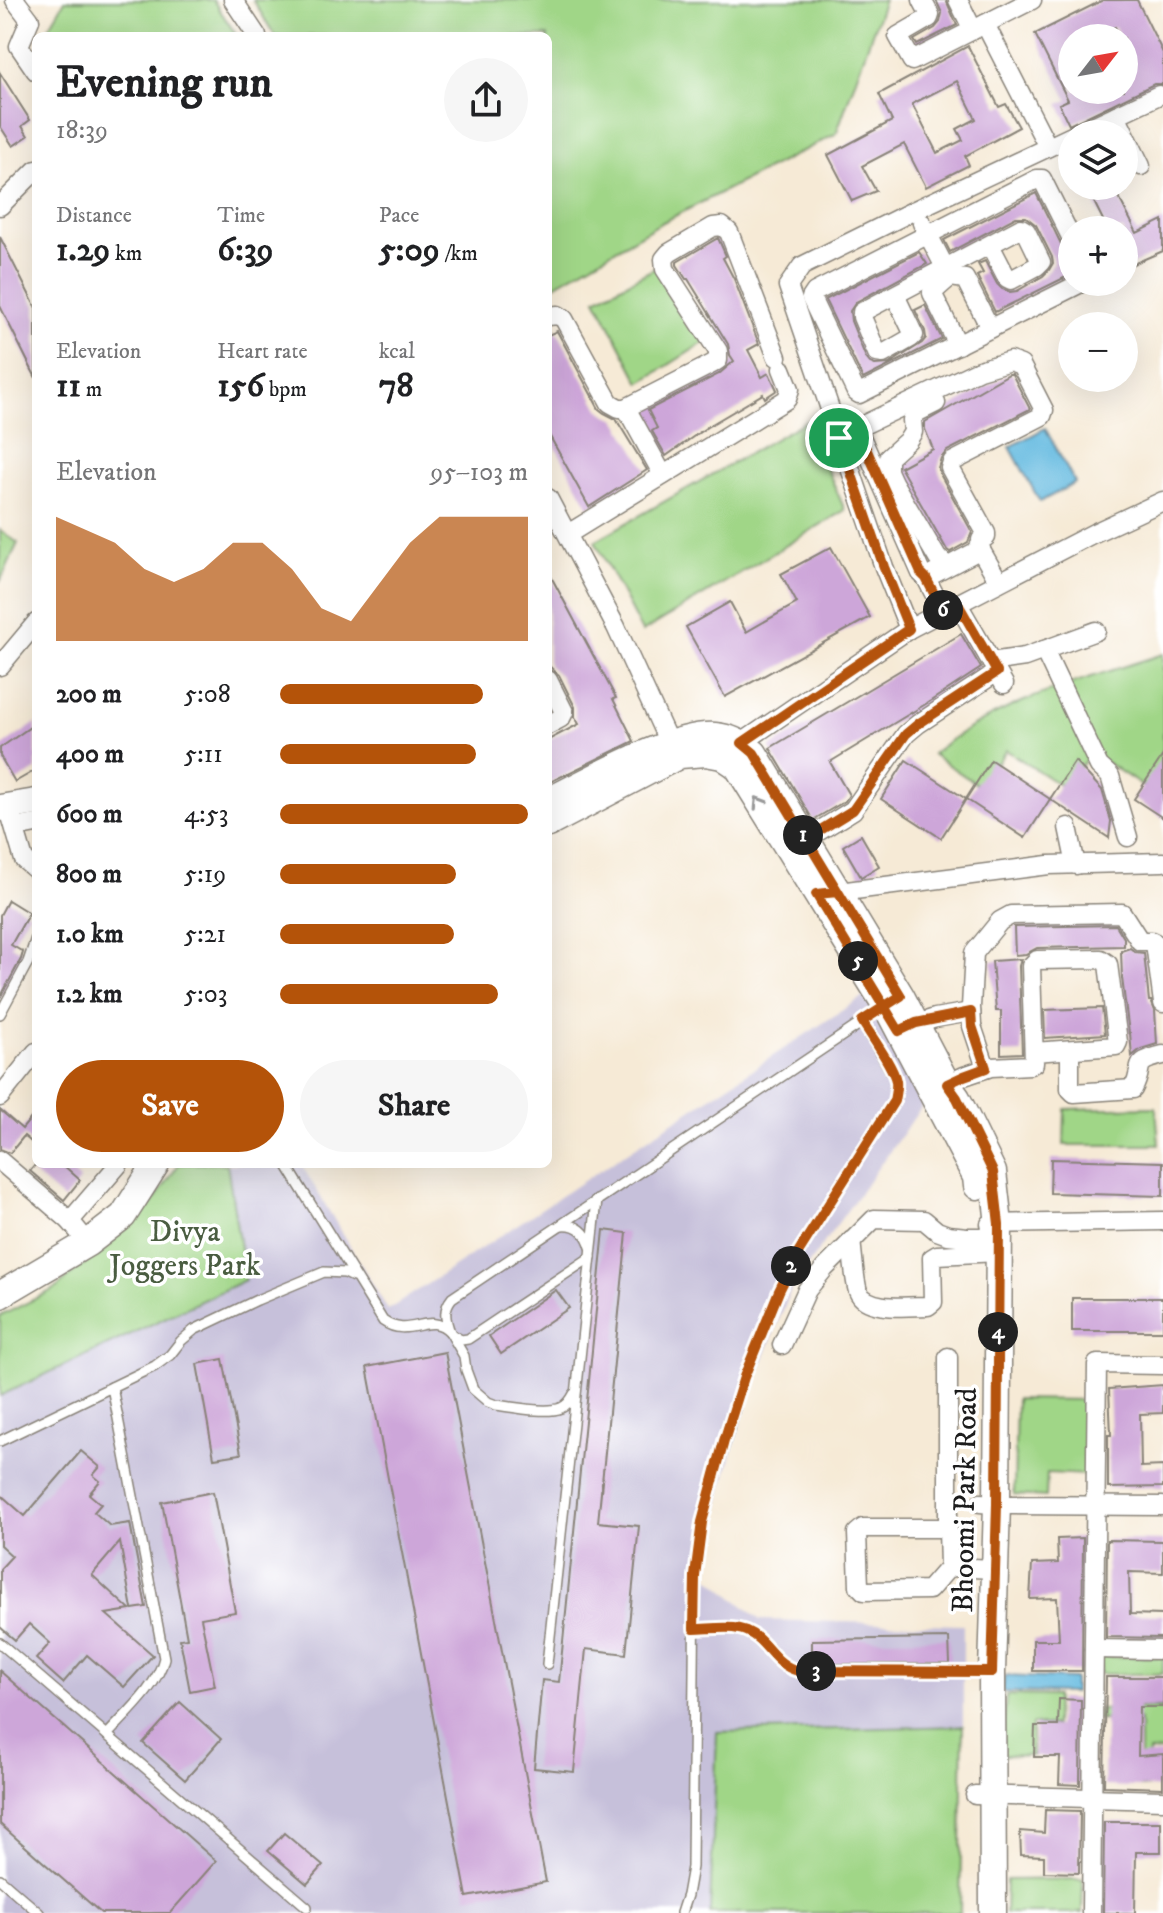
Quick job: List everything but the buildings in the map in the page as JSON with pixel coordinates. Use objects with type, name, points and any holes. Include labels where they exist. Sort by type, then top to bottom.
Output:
[{"type":"main road","points":[[552,822],[675,752],[695,737],[716,735],[732,749]]},
{"type":"main road","name":"Bhoomi Park Road","points":[[827,893],[806,839],[754,753],[732,749],[737,766],[827,893],[893,1001],[939,1088],[957,1098],[993,1172],[984,1661],[988,1896],[976,1913]]},
{"type":"main road","points":[[552,799],[642,755],[675,752]]},
{"type":"main road","points":[[8,814],[32,804]]},
{"type":"main road","points":[[110,1218],[137,1168]]},
{"type":"main road","points":[[9,1283],[79,1232],[110,1218],[123,1216],[153,1168]]},
{"type":"street","points":[[15,0],[30,20],[19,46],[32,65]]},
{"type":"street","points":[[233,0],[254,32]]},
{"type":"street","points":[[922,0],[929,18],[898,34],[912,61],[1032,0]]},
{"type":"street","points":[[958,0],[979,27],[1048,147]]},
{"type":"street","points":[[1106,120],[1159,95]]},
{"type":"street","points":[[1116,115],[1141,166]]},
{"type":"street","points":[[909,629],[884,567],[788,286],[802,266],[1058,142]]},
{"type":"street","points":[[0,206],[32,174]]},
{"type":"street","points":[[1058,294],[859,394],[811,298],[815,292],[927,233],[1037,179],[1042,179],[1060,216]]},
{"type":"street","points":[[915,210],[947,273],[965,279],[990,328]]},
{"type":"street","points":[[552,316],[564,319],[610,403],[619,408],[626,408],[718,360],[718,351],[665,269],[664,259],[713,227],[722,226],[729,232],[790,389],[787,399],[568,534]]},
{"type":"street","points":[[895,295],[947,273],[990,245]]},
{"type":"street","points":[[947,273],[932,293],[958,345]]},
{"type":"street","points":[[839,438],[979,370],[1010,361],[1021,365],[1044,410],[1042,416],[952,462],[950,468],[986,537],[980,545],[926,578]]},
{"type":"street","points":[[942,561],[893,482],[888,471],[888,458],[913,432],[912,420],[916,413],[986,378]]},
{"type":"street","points":[[626,408],[663,475]]},
{"type":"street","points":[[857,428],[921,573],[997,673]]},
{"type":"street","points":[[732,749],[909,629],[1094,533],[1163,501]]},
{"type":"street","points":[[552,505],[616,627],[675,752]]},
{"type":"street","points":[[980,545],[999,582]]},
{"type":"street","points":[[0,666],[32,628]]},
{"type":"street","points":[[806,839],[853,810],[906,734],[918,724],[1025,657],[1096,631]]},
{"type":"street","points":[[1044,650],[1099,766],[1110,776],[1128,837]]},
{"type":"street","points":[[552,688],[564,712],[561,718],[552,723]]},
{"type":"street","points":[[8,814],[32,823]]},
{"type":"street","points":[[8,814],[24,860],[32,867]]},
{"type":"street","points":[[1068,827],[1076,865]]},
{"type":"street","points":[[827,893],[1049,865],[1163,862]]},
{"type":"street","points":[[986,1068],[972,1026],[974,953],[1000,921],[1011,915],[1122,913],[1140,941],[1155,943],[1163,1003]]},
{"type":"street","points":[[939,1088],[986,1068],[1034,1063],[1031,966],[1037,960],[1101,959],[1108,964],[1116,1046],[1034,1052]]},
{"type":"street","points":[[908,1027],[971,1012]]},
{"type":"street","points":[[1070,1050],[1070,1089],[1074,1093],[1133,1089],[1139,1065],[1144,1060],[1163,1055]]},
{"type":"street","points":[[0,1097],[32,1057]]},
{"type":"street","points":[[0,1161],[79,1232],[117,1168]]},
{"type":"street","points":[[782,1345],[807,1290],[874,1219],[924,1220],[937,1231],[948,1235],[991,1238],[1163,1221]]},
{"type":"street","points":[[851,1241],[858,1292],[866,1302],[885,1307],[928,1306],[933,1302],[932,1258],[924,1235],[924,1220]]},
{"type":"street","points":[[932,1258],[991,1238]]},
{"type":"street","points":[[948,1357],[949,1567],[929,1590],[864,1591],[859,1586],[857,1533],[863,1528],[948,1528]]},
{"type":"street","points":[[1091,1913],[1097,1364],[1163,1365]]},
{"type":"street","points":[[989,1504],[1163,1506]]},
{"type":"street","points":[[949,1567],[987,1568]]},
{"type":"street","points":[[1094,1649],[1163,1650]]},
{"type":"street","points":[[984,1795],[1163,1800]]},
{"type":"lane","points":[[0,1014],[32,950]]},
{"type":"lane","points":[[424,1324],[452,1298],[893,1001]]},
{"type":"lane","points":[[681,1913],[692,1867],[695,1576],[702,1522],[744,1377],[779,1291],[799,1251],[894,1101],[896,1080],[862,1021]]},
{"type":"lane","points":[[288,1168],[377,1314],[390,1326],[407,1328],[439,1324],[461,1340],[468,1339],[591,1254]]},
{"type":"lane","points":[[547,1664],[597,1200]]},
{"type":"lane","points":[[556,1227],[567,1225],[579,1228],[588,1239],[591,1254]]},
{"type":"lane","points":[[0,1441],[163,1361],[194,1330],[324,1272],[337,1261],[337,1247]]},
{"type":"lane","points":[[324,1272],[345,1273],[356,1279]]},
{"type":"lane","points":[[565,1274],[579,1274],[587,1290]]},
{"type":"lane","points":[[447,1303],[445,1318],[464,1356]]},
{"type":"lane","points":[[468,1339],[464,1346],[466,1370],[473,1389],[488,1402],[551,1410],[568,1404],[575,1393]]},
{"type":"lane","points":[[107,1735],[154,1681],[162,1670],[164,1658],[112,1387]]},
{"type":"lane","points":[[551,1410],[567,1419],[571,1431]]},
{"type":"lane","points":[[694,1629],[739,1629],[749,1632],[777,1661],[798,1671],[984,1661]]},
{"type":"lane","points":[[0,1643],[310,1911]]},
{"type":"lane","points":[[0,1879],[39,1913]]},
{"type":"shaded area","points":[[867,994],[926,1101],[792,1287],[748,1399],[722,1488],[707,1575],[760,1620],[963,1625],[963,1726],[717,1732],[710,1913],[0,1913],[0,1396],[245,1280],[228,1168],[303,1168],[388,1310]]},
{"type":"green space","points":[[65,0],[213,0],[234,32],[46,32]]},
{"type":"green space","points":[[253,0],[884,0],[836,134],[661,223],[552,287],[552,32],[273,32]]},
{"type":"green space","points":[[657,267],[705,342],[640,383],[596,299]]},
{"type":"green space","points":[[806,421],[845,510],[642,632],[595,541]]},
{"type":"green space","points":[[0,530],[18,543],[0,582]]},
{"type":"green space","points":[[1163,654],[1163,774],[1151,792],[1091,752],[1066,789],[1006,750],[981,787],[932,754],[984,720],[1013,706],[1072,683]]},
{"type":"green space","points":[[1156,1107],[1159,1145],[1064,1145],[1065,1109]]},
{"type":"green space","name":"Divya Joggers Park","points":[[176,1168],[228,1168],[245,1280],[0,1396],[0,1316],[55,1289],[148,1209]]},
{"type":"green space","points":[[1016,1399],[1089,1400],[1087,1475],[1047,1473],[1046,1497],[1014,1495]]},
{"type":"green space","points":[[1100,1657],[1163,1657],[1163,1674],[1100,1674]]},
{"type":"green space","points":[[1006,1695],[1056,1696],[1055,1725],[1032,1725],[1032,1756],[1002,1755]]},
{"type":"green space","points":[[1163,1708],[1163,1751],[1149,1752],[1147,1787],[1140,1787],[1140,1720],[1098,1720],[1099,1709]]},
{"type":"green space","points":[[963,1726],[960,1913],[710,1913],[717,1732]]},
{"type":"green space","points":[[1083,1879],[1082,1913],[1005,1913],[1006,1880]]},
{"type":"water","points":[[1045,428],[1075,483],[1040,502],[1010,447]]},
{"type":"water","points":[[1004,1676],[1074,1679],[1074,1693],[1003,1692]]},
{"type":"route","points":[[839,438],[857,428],[921,573],[943,611],[958,604],[997,672],[906,734],[853,810],[806,839],[838,892],[816,894],[886,1006],[899,1031],[916,1023],[971,1012],[972,1026],[986,1068],[947,1084],[993,1172],[999,1224],[992,1672],[798,1671],[777,1661],[749,1632],[739,1629],[694,1629],[695,1576],[702,1522],[744,1377],[799,1251],[894,1101],[896,1090],[892,1071],[862,1021],[886,1006],[901,996],[838,892],[754,753],[742,743],[909,629],[839,438]]}]
